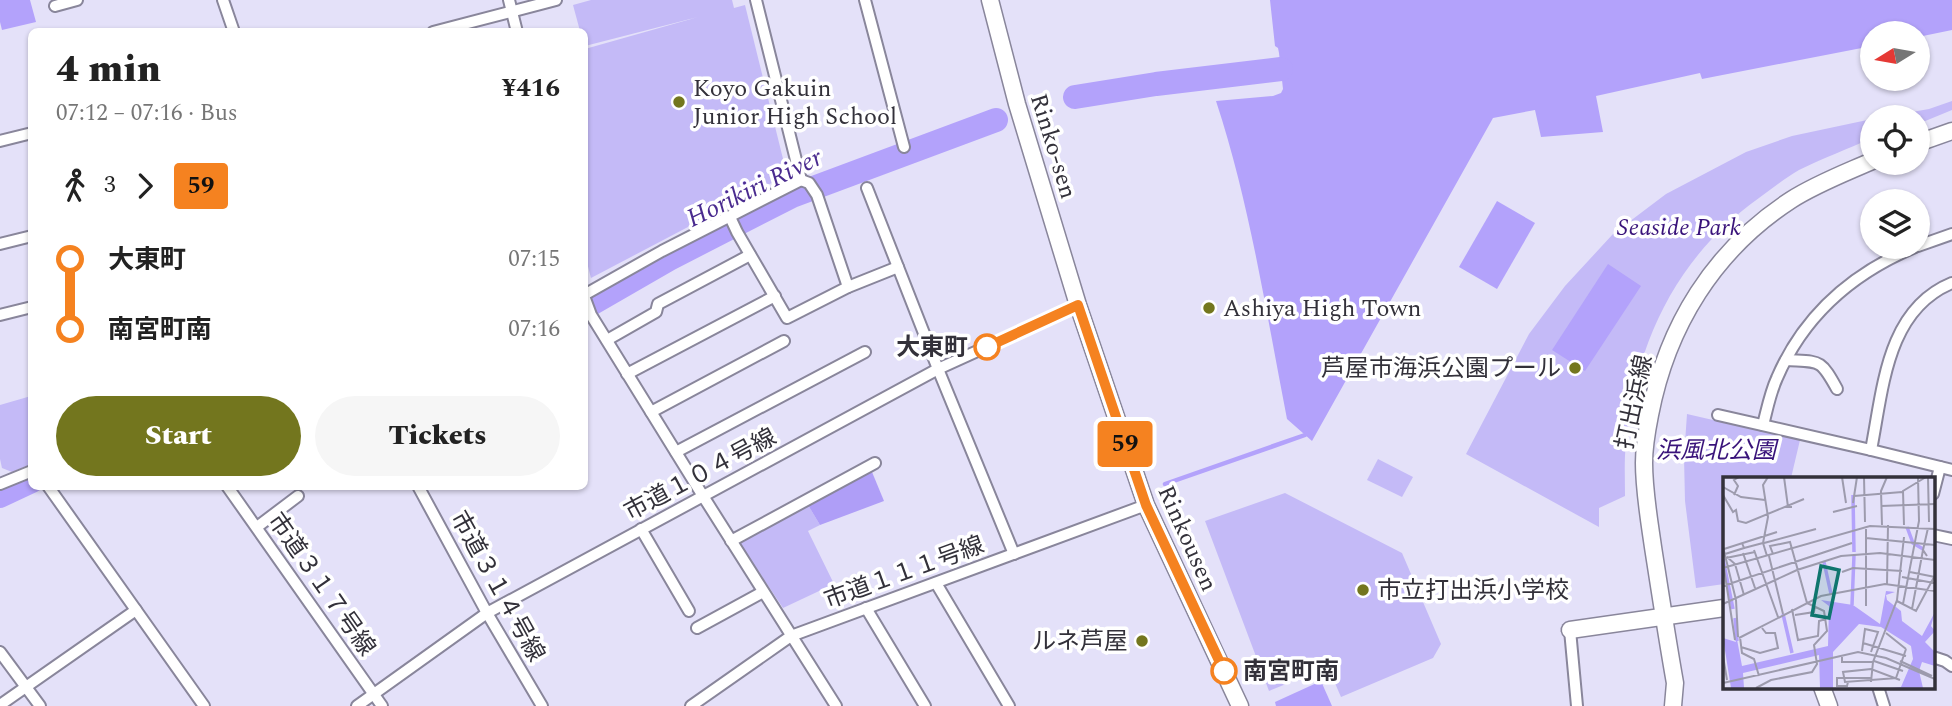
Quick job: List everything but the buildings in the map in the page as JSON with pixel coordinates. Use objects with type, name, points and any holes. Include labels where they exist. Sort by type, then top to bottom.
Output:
[{"type":"street","points":[[55,6],[77,0]]},
{"type":"street","points":[[223,0],[233,28]]},
{"type":"street","points":[[445,28],[511,6],[556,0]]},
{"type":"street","points":[[756,0],[805,181],[817,195],[848,287]]},
{"type":"street","points":[[866,0],[904,147]]},
{"type":"street","name":"Rinko-sen","points":[[990,0],[1017,104],[1078,305]]},
{"type":"street","points":[[511,6],[516,28]]},
{"type":"street","points":[[1930,139],[1952,131]]},
{"type":"street","points":[[0,141],[28,134]]},
{"type":"street","name":"打出浜線","points":[[1674,706],[1675,683],[1646,501],[1643,461],[1655,387],[1671,341],[1691,301],[1724,257],[1757,225],[1792,200],[1860,166]]},
{"type":"street","points":[[588,295],[662,251],[805,181]]},
{"type":"street","points":[[867,188],[1014,554]]},
{"type":"street","points":[[730,218],[787,318],[848,287],[898,267]]},
{"type":"street","points":[[1930,242],[1952,234]]},
{"type":"street","points":[[0,244],[28,237]]},
{"type":"street","points":[[607,340],[656,312],[658,304],[750,255]]},
{"type":"street","points":[[1763,425],[1776,380],[1797,339],[1825,305],[1855,279],[1887,259]]},
{"type":"street","points":[[1871,450],[1886,369],[1898,333],[1918,306],[1930,295],[1952,283]]},
{"type":"street","points":[[627,373],[775,296]]},
{"type":"street","name":"市道１０４号線","points":[[357,706],[487,613],[938,369],[1078,305]]},
{"type":"street","name":"Rinkousen","points":[[1078,305],[1146,505],[1240,706]]},
{"type":"street","points":[[588,306],[703,496],[836,706]]},
{"type":"street","points":[[0,315],[28,308]]},
{"type":"street","points":[[651,412],[784,341]]},
{"type":"street","points":[[676,452],[865,352]]},
{"type":"street","points":[[1786,360],[1813,362],[1824,366],[1837,389]]},
{"type":"street","points":[[1718,415],[1952,470]]},
{"type":"street","points":[[731,541],[875,463]]},
{"type":"street","points":[[1934,490],[1940,467]]},
{"type":"street","points":[[0,484],[28,473]]},
{"type":"street","points":[[50,490],[204,706]]},
{"type":"street","name":"市道３１７号線","points":[[230,490],[382,706]]},
{"type":"street","name":"市道３１４号線","points":[[420,490],[487,613],[542,706]]},
{"type":"street","points":[[257,527],[298,496]]},
{"type":"street","name":"市道１１１号線","points":[[691,706],[790,636],[1146,505]]},
{"type":"street","points":[[641,529],[689,611]]},
{"type":"street","points":[[1934,535],[1952,539]]},
{"type":"street","points":[[936,583],[1009,706]]},
{"type":"street","points":[[698,628],[763,592]]},
{"type":"street","points":[[866,608],[925,706]]},
{"type":"street","points":[[1577,706],[1570,630],[1723,608]]},
{"type":"street","points":[[0,705],[136,610]]},
{"type":"street","points":[[0,652],[40,706]]},
{"type":"street","points":[[1934,657],[1952,666]]},
{"type":"street","points":[[1822,688],[1829,706]]},
{"type":"street","points":[[1878,688],[1884,706]]},
{"type":"green space","name":"Koyo Gakuin Junior High School","points":[[591,0],[732,0],[734,8],[745,5],[786,171],[785,176],[591,278],[588,266],[588,48],[698,17],[588,45],[588,28],[579,28],[573,5]]},
{"type":"green space","points":[[1952,101],[1952,110],[1930,119],[1930,109]]},
{"type":"green space","name":"芦屋市海浜公園プール","points":[[1860,122],[1860,143],[1799,170],[1759,198],[1730,221],[1683,275],[1650,337],[1639,371],[1626,443],[1625,496],[1599,508],[1599,527],[1466,454],[1529,334],[1565,286],[1613,234],[1666,194],[1746,152],[1792,136]]},
{"type":"green space","points":[[28,397],[28,465],[12,472],[2,468],[0,459],[0,405]]},
{"type":"green space","name":"浜風北公園","points":[[1687,414],[1800,440],[1791,477],[1723,477],[1723,584],[1696,588],[1685,501]]},
{"type":"green space","points":[[1378,459],[1413,477],[1402,497],[1367,480]]},
{"type":"green space","points":[[1285,493],[1402,553],[1441,644],[1433,658],[1341,697],[1328,667],[1269,691],[1205,521]]},
{"type":"green space","points":[[808,505],[820,525],[808,531],[834,584],[783,608],[739,542]]},
{"type":"shaded area","points":[[0,0],[30,0],[36,22],[2,30]]},
{"type":"shaded area","points":[[1270,0],[1952,0],[1952,30],[1930,35],[1930,21],[1860,21],[1860,48],[1702,79],[1700,73],[1596,96],[1603,132],[1541,137],[1535,110],[1493,118],[1312,441],[1287,419],[1248,219],[1216,101],[1281,93],[1283,89],[1279,53],[1275,46]]},
{"type":"shaded area","points":[[1497,201],[1535,223],[1497,289],[1459,267]]},
{"type":"shaded area","points":[[1608,264],[1641,286],[1585,371],[1552,350]]},
{"type":"shaded area","points":[[872,472],[884,501],[820,525],[808,505]]},
{"type":"shaded area","points":[[1321,681],[1332,706],[1276,706],[1275,702]]},
{"type":"waterway","name":"Horikiri River","points":[[1075,97],[1281,69]]},
{"type":"waterway","name":"Horikiri River","points":[[588,306],[669,259],[792,196],[996,120]]},
{"type":"waterway","points":[[1165,484],[1305,435]]},
{"type":"waterway","name":"Horikiri River","points":[[0,496],[28,483]]},
{"type":"bus line","name":"59","points":[[987,347],[1078,305],[1146,505],[1224,671]]},
{"type":"place","name":"Koyo Gakuin Junior High School","points":[[679,102]]},
{"type":"place","name":"Ashiya High Town","points":[[1209,308]]},
{"type":"place","name":"大東町","points":[[987,347]]},
{"type":"place","name":"芦屋市海浜公園プール","points":[[1575,368]]},
{"type":"place","name":"市立打出浜小学校","points":[[1363,590]]},
{"type":"place","name":"ルネ芦屋","points":[[1142,641]]},
{"type":"place","name":"南宮町南","points":[[1224,671]]},
{"type":"park label","name":"Seaside Park","points":[[1679,227]]}]
